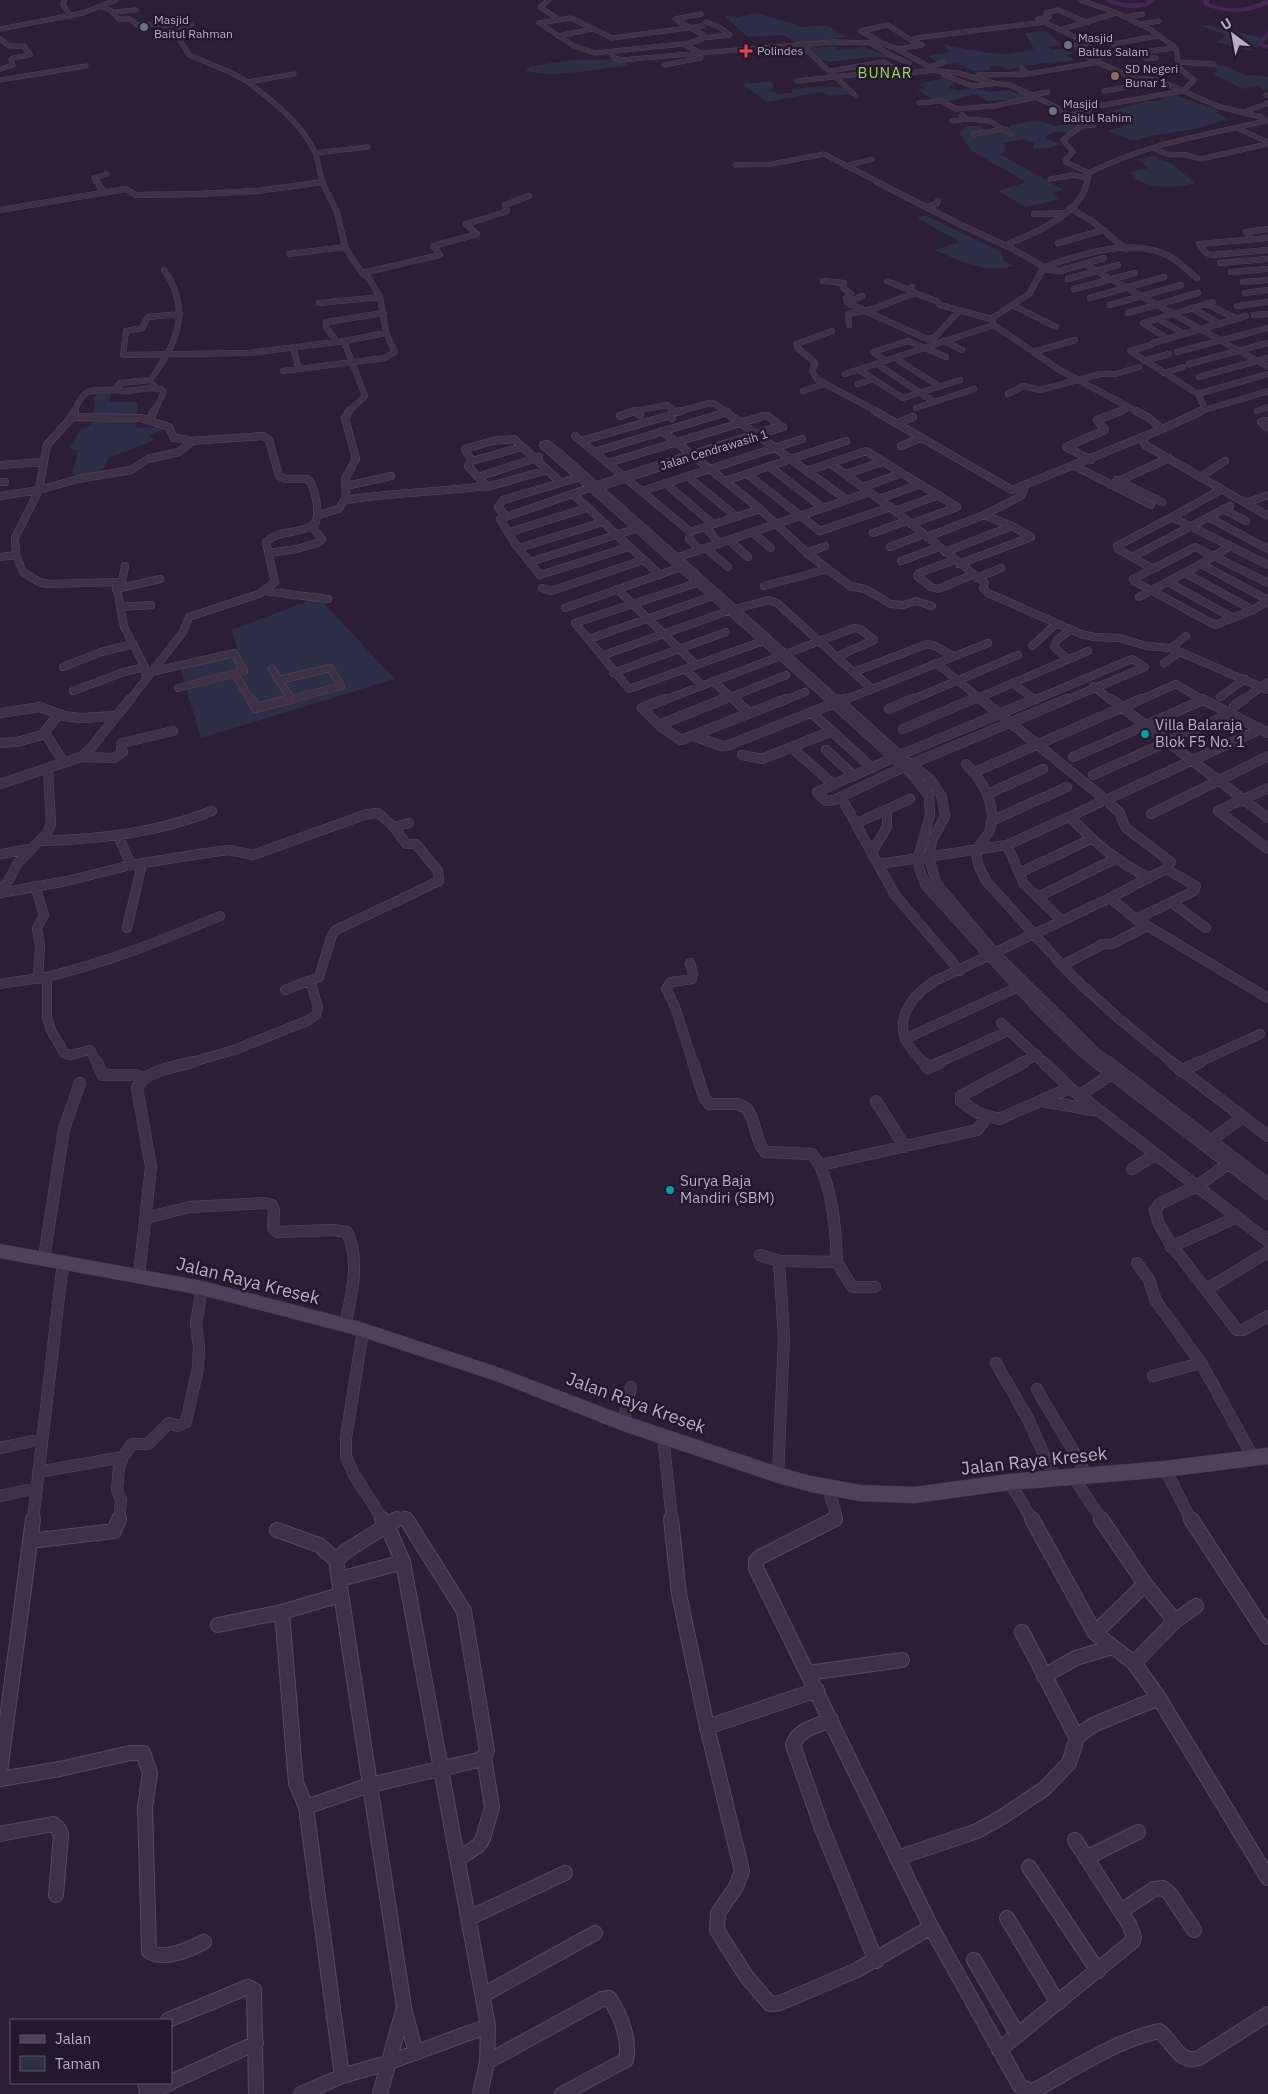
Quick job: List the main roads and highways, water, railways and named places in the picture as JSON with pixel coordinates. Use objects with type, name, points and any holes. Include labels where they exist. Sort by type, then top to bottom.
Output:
[{"type":"main road","name":"Jalan Raya Kresek","points":[[0,1251],[202,1288],[363,1330],[516,1381],[623,1423],[778,1475],[828,1488],[860,1493],[914,1495],[1010,1482],[1055,1480],[1128,1470],[1164,1469],[1261,1456]]},
{"type":"waterway","points":[[1108,0],[1122,5],[1147,5],[1153,0]]},
{"type":"waterway","points":[[1206,0],[1206,4],[1230,11],[1253,8],[1268,1]]},
{"type":"waterway","points":[[1268,33],[1259,44],[1268,47]]},
{"type":"place","name":"Masjid Baitul Rahman","points":[[144,27]]},
{"type":"place","name":"Masjid Baitus Salam","points":[[1068,45]]},
{"type":"place","name":"Polindes","points":[[746,51]]},
{"type":"place","name":"SD Negeri Bunar 1","points":[[1115,76]]},
{"type":"place","name":"Masjid Baitul Rahim","points":[[1053,111]]},
{"type":"place","name":"Villa Balaraja Blok F5 No. 1","points":[[1145,734]]},
{"type":"place","name":"Surya Baja Mandiri (SBM)","points":[[670,1190]]},
{"type":"district","name":"BUNAR","points":[[885,73]]}]
